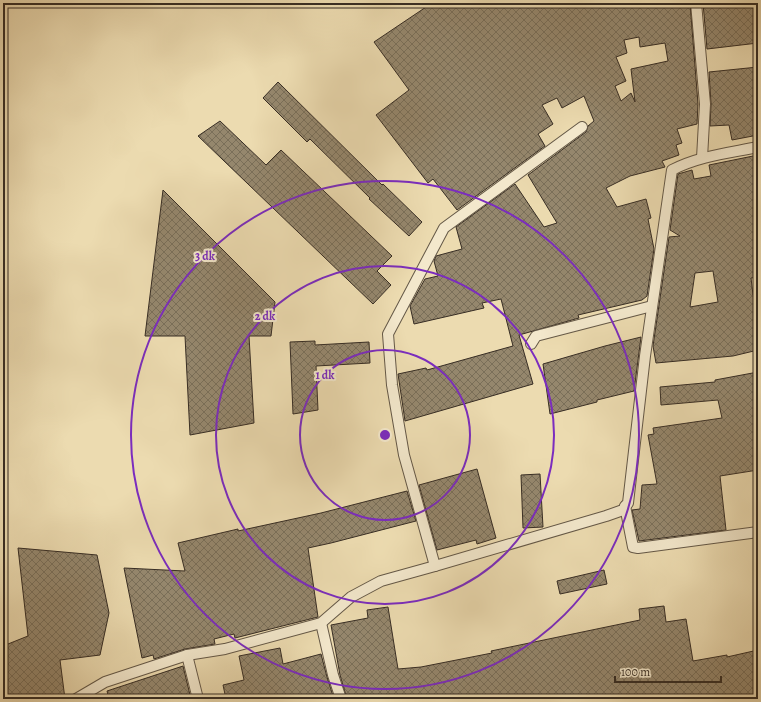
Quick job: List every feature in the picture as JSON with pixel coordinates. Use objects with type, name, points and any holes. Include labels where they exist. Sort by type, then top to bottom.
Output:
[{"type":"street","points":[[696,3],[705,104],[702,158]]},
{"type":"street","points":[[435,566],[404,455],[392,385],[388,334],[444,228],[582,126]]},
{"type":"street","points":[[76,699],[105,682],[187,655],[225,649],[321,622],[351,597],[381,581],[623,510],[628,503],[652,306],[672,170],[686,163],[702,158],[758,148]]},
{"type":"street","points":[[531,344],[536,336],[652,306]]},
{"type":"street","points":[[625,506],[633,548],[758,532]]},
{"type":"street","points":[[321,622],[341,699]]},
{"type":"street","points":[[187,655],[198,699]]},
{"type":"building","points":[[432,3],[540,3],[541,8],[554,3],[690,3],[698,104],[697,124],[677,129],[682,143],[676,145],[679,155],[662,161],[665,167],[630,176],[606,188],[617,207],[646,199],[651,218],[648,219],[654,249],[647,296],[642,300],[578,315],[579,318],[519,335],[533,384],[405,421],[398,374],[426,368],[427,370],[513,346],[501,299],[482,303],[484,308],[414,324],[410,306],[425,279],[438,276],[434,261],[436,256],[462,249],[456,227],[515,184],[544,227],[557,223],[528,175],[586,132],[588,126],[594,121],[584,96],[562,108],[557,98],[542,105],[553,124],[538,134],[545,146],[457,210],[433,179],[428,183],[376,115],[409,90],[374,42]],"holes":[[[639,37],[640,47],[665,43],[668,61],[631,69],[635,102],[631,93],[621,101],[615,86],[626,81],[616,57],[627,53],[624,40]]]},
{"type":"building","points":[[703,3],[758,3],[758,43],[707,49]]},
{"type":"building","points":[[758,67],[758,135],[732,140],[729,125],[710,126],[711,104],[709,72]]},
{"type":"building","points":[[278,82],[382,185],[383,184],[422,222],[409,236],[369,199],[370,198],[310,139],[307,142],[263,98]]},
{"type":"building","points":[[220,121],[266,165],[281,150],[392,256],[377,271],[391,285],[373,304],[198,136]]},
{"type":"building","points":[[758,155],[758,277],[751,278],[753,295],[758,294],[758,350],[733,356],[656,363],[653,346],[669,237],[680,236],[670,230],[678,174],[692,170],[694,179],[711,176],[709,165]],"holes":[[[713,271],[718,302],[690,307],[695,273]]]},
{"type":"building","points":[[163,190],[275,302],[271,336],[249,336],[254,423],[190,435],[185,336],[145,336]]},
{"type":"building","points":[[641,337],[634,391],[550,414],[543,364]]},
{"type":"building","points":[[315,341],[315,345],[369,342],[370,363],[316,366],[318,410],[293,414],[290,342]]},
{"type":"building","points":[[758,372],[758,470],[720,476],[726,530],[639,541],[632,510],[640,509],[642,485],[657,484],[648,435],[654,434],[653,428],[722,418],[718,400],[661,405],[660,387],[715,382],[715,380]]},
{"type":"building","points":[[477,469],[496,538],[477,544],[476,540],[437,550],[419,485]]},
{"type":"building","points":[[540,474],[543,527],[523,528],[521,475]]},
{"type":"building","points":[[407,491],[416,521],[308,548],[318,617],[235,638],[234,634],[214,639],[215,644],[185,649],[154,659],[153,655],[142,658],[124,568],[185,571],[178,543],[238,529],[238,531],[321,513]]},
{"type":"building","points":[[18,548],[97,555],[109,613],[100,655],[60,660],[65,699],[5,699],[3,685],[3,646],[28,636]]},
{"type":"building","points":[[604,570],[607,584],[560,594],[557,581]]},
{"type":"building","points":[[664,606],[666,622],[686,619],[693,661],[727,655],[727,657],[758,650],[758,699],[347,699],[340,675],[331,625],[368,618],[367,610],[388,607],[398,669],[421,667],[492,653],[491,651],[640,620],[639,609]]},
{"type":"building","points":[[280,648],[283,664],[321,654],[334,699],[226,699],[223,685],[244,680],[239,656]]},
{"type":"building","points":[[183,666],[191,699],[109,699],[107,691]]}]
